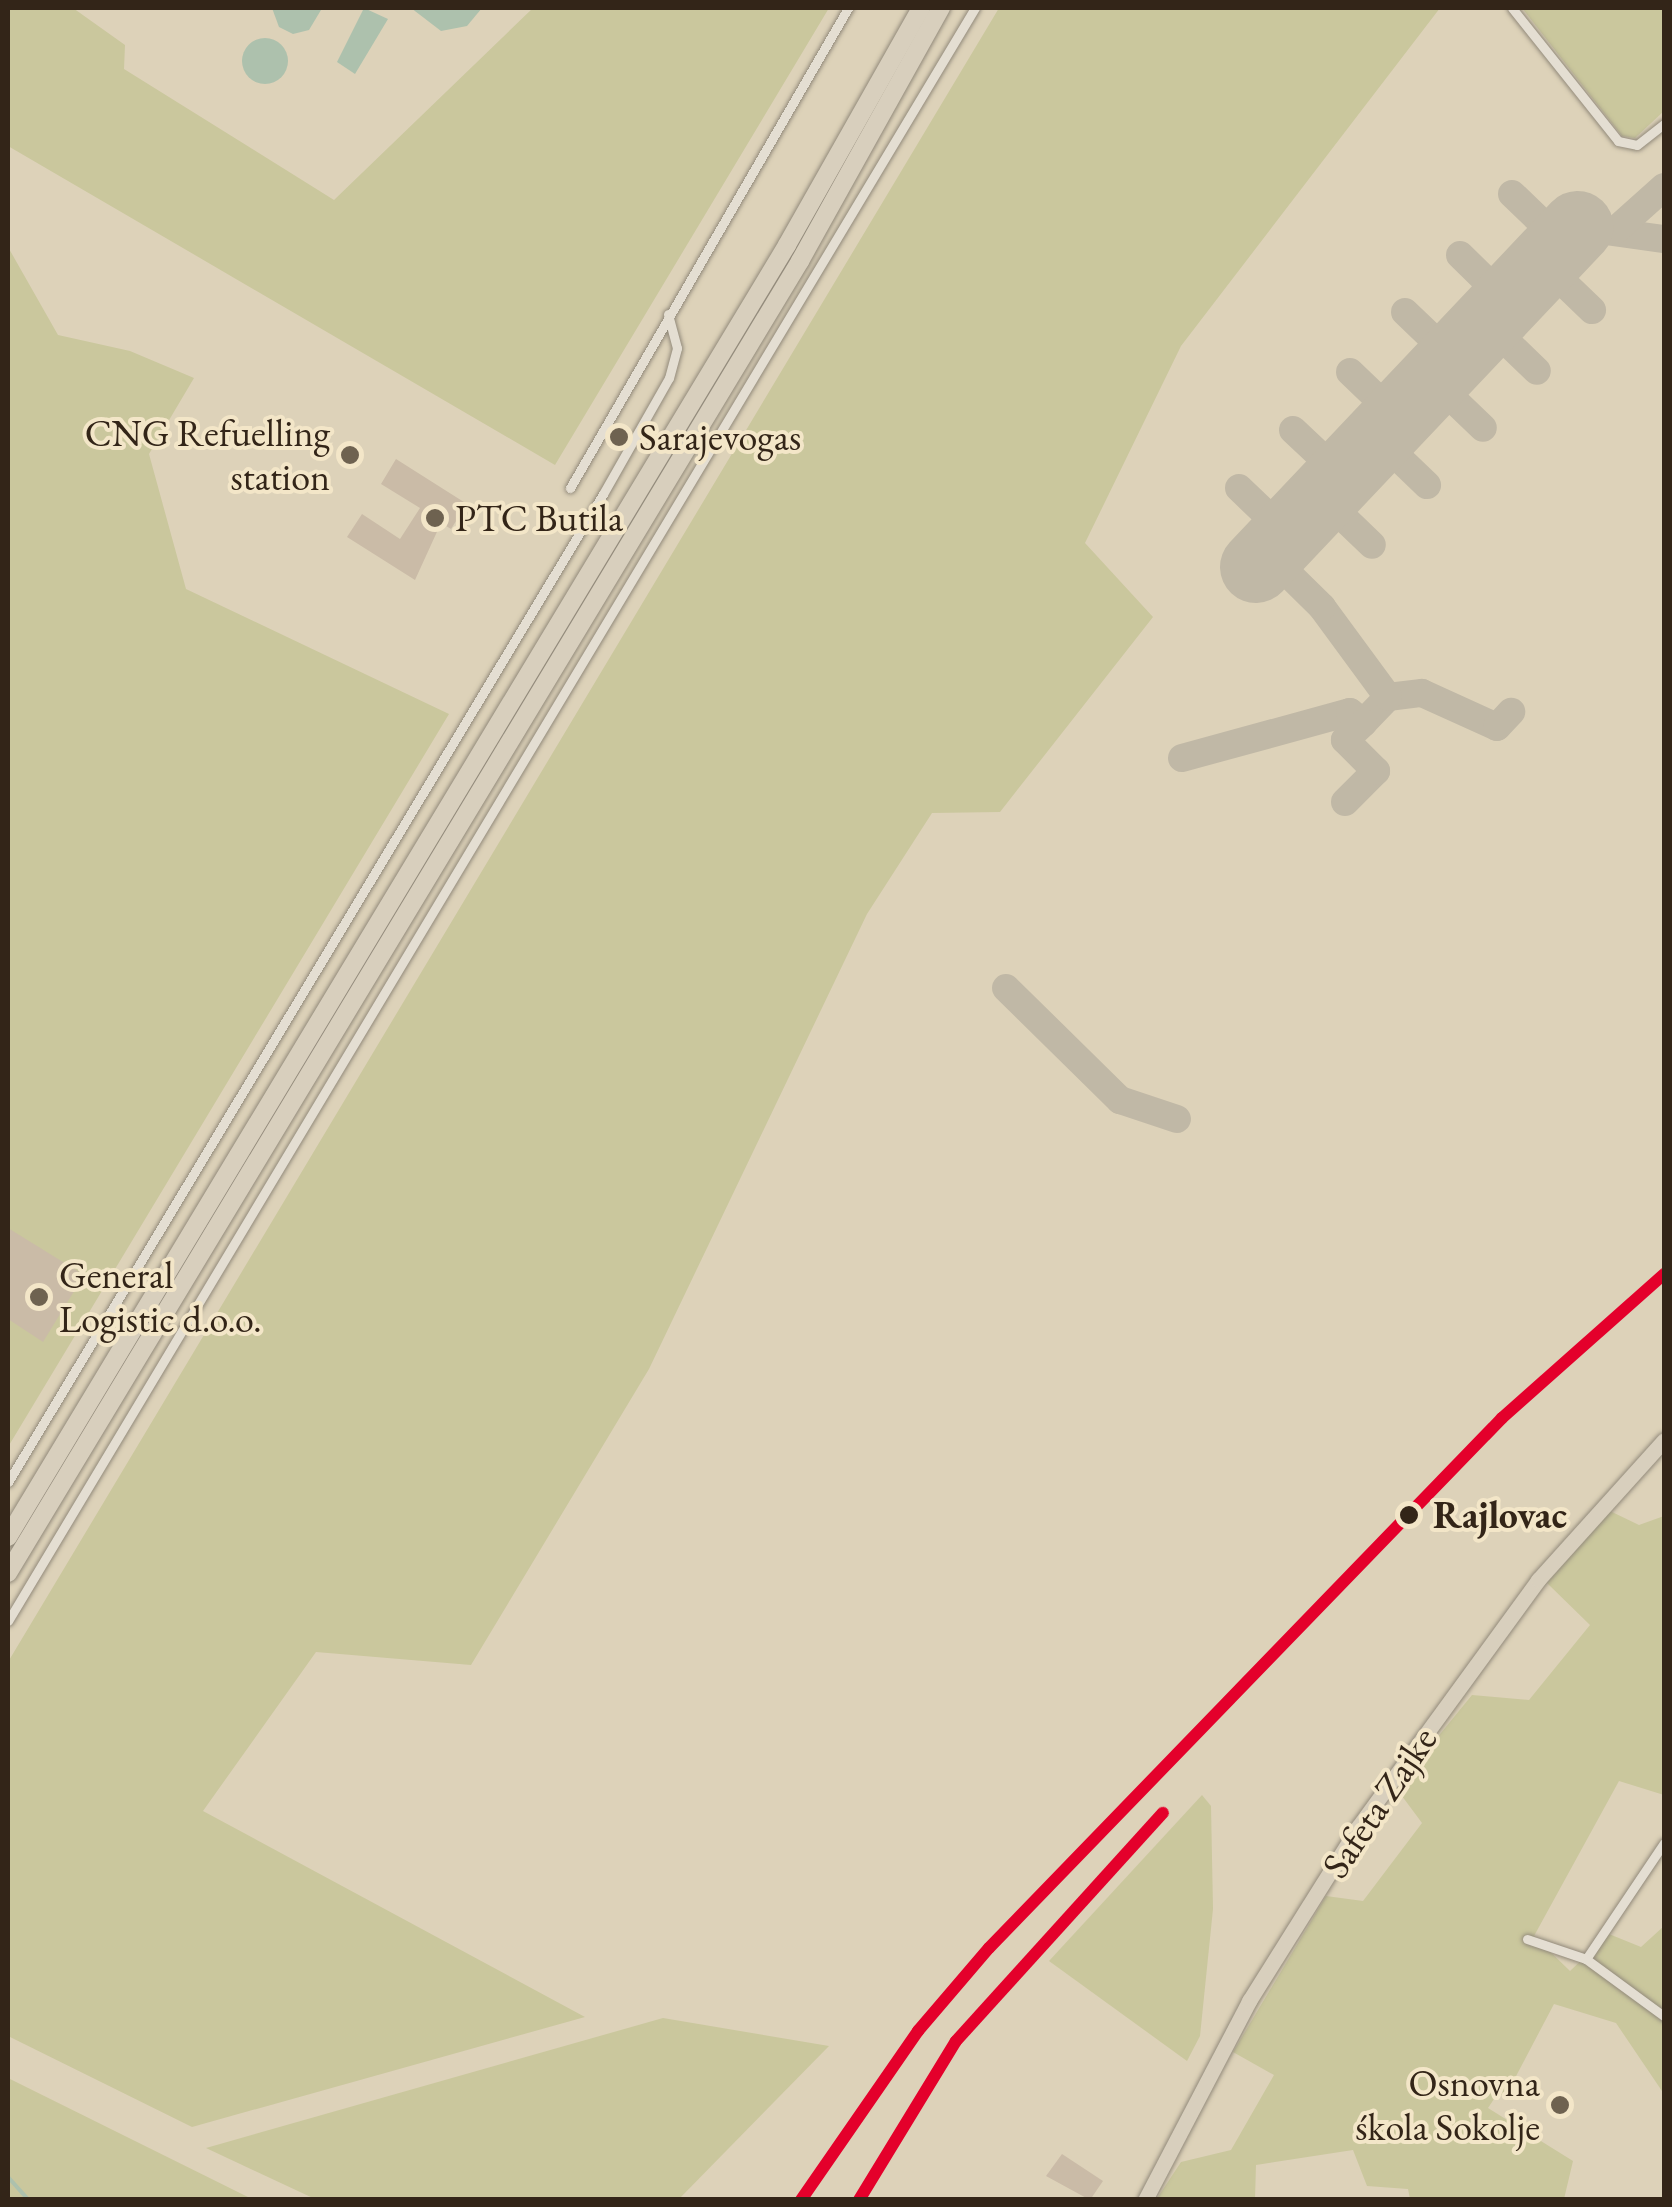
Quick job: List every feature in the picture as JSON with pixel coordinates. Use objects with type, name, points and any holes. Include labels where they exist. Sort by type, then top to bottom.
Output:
[{"type":"highway","points":[[8,1538],[787,245],[921,8]]},
{"type":"highway","points":[[8,1574],[800,261],[942,8]]},
{"type":"main road","name":"Safeta Zajke","points":[[1145,2200],[1249,2000],[1358,1826],[1538,1580],[1664,1440]]},
{"type":"street","points":[[570,488],[848,8]]},
{"type":"street","points":[[8,1622],[975,8]]},
{"type":"street","points":[[1512,8],[1618,141],[1637,145],[1664,124]]},
{"type":"street","points":[[8,1482],[640,428],[674,362],[668,314]]},
{"type":"street","points":[[1586,1959],[1664,1843]]},
{"type":"street","points":[[1526,1939],[1586,1959],[1664,2016]]},
{"type":"shaded area","points":[[8,8],[73,8],[125,45],[124,69],[334,200],[533,8],[829,8],[555,465],[8,146]]},
{"type":"shaded area","points":[[272,8],[321,10],[309,30],[293,34],[279,27]]},
{"type":"shaded area","points":[[364,8],[388,19],[355,74],[337,62]]},
{"type":"shaded area","points":[[411,8],[482,8],[467,26],[441,31]]},
{"type":"shaded area","points":[[999,8],[1440,8],[1181,346],[1085,543],[1153,617],[1000,812],[932,813],[867,914],[649,1369],[471,1665],[316,1652],[203,1811],[585,2017],[192,2127],[8,2036],[8,1662]]},
{"type":"shaded area","points":[[1522,8],[1664,8],[1664,111],[1635,138],[1622,136]]},
{"type":"shaded area","points":[[265,38],[281,45],[288,61],[281,77],[265,84],[249,77],[242,61],[249,45]]},
{"type":"shaded area","points":[[8,247],[58,335],[130,351],[194,378],[149,454],[186,589],[449,714],[8,1447]]},
{"type":"shaded area","points":[[1610,1511],[1639,1525],[1664,1516],[1664,1795],[1619,1781],[1534,1936],[1570,1971],[1609,1934],[1641,1947],[1664,1926],[1664,2094],[1616,2023],[1554,2004],[1505,2097],[1498,2093],[1488,2108],[1573,2161],[1564,2199],[1410,2199],[1408,2189],[1367,2186],[1353,2150],[1256,2165],[1255,2199],[1156,2200],[1181,2162],[1231,2150],[1274,2075],[1233,2052],[1326,1896],[1363,1901],[1422,1823],[1396,1788],[1472,1695],[1529,1700],[1590,1625],[1547,1583]]},
{"type":"shaded area","points":[[1202,1795],[1211,1806],[1213,1909],[1200,2036],[1187,2061],[1049,1961]]},
{"type":"shaded area","points":[[663,2018],[829,2046],[679,2199],[315,2199],[206,2148]]},
{"type":"shaded area","points":[[8,2078],[252,2199],[8,2199]]},
{"type":"building","name":"PTC Butila","points":[[396,459],[467,504],[451,529],[441,523],[415,580],[347,537],[362,514],[400,539],[420,508],[381,484]]},
{"type":"building","name":"General Logistic d.o.o.","points":[[8,1228],[84,1275],[43,1342],[8,1319]]},
{"type":"building","points":[[1062,2154],[1103,2181],[1090,2200],[1046,2176]]},
{"type":"waterway","points":[[8,2177],[29,2200]]},
{"type":"taxiway","points":[[1617,229],[1664,187]]},
{"type":"taxiway","points":[[1512,194],[1562,242]]},
{"type":"taxiway","points":[[1577,227],[1664,239]]},
{"type":"taxiway","points":[[1460,255],[1507,301]]},
{"type":"taxiway","points":[[1543,263],[1592,310]]},
{"type":"taxiway","points":[[1405,312],[1453,358]]},
{"type":"taxiway","points":[[1487,323],[1537,371]]},
{"type":"taxiway","points":[[1350,372],[1397,417]]},
{"type":"taxiway","points":[[1433,380],[1483,428]]},
{"type":"taxiway","points":[[1293,430],[1342,476]]},
{"type":"taxiway","points":[[1378,438],[1427,485]]},
{"type":"taxiway","points":[[1239,488],[1287,534]]},
{"type":"taxiway","points":[[1322,497],[1372,545]]},
{"type":"taxiway","points":[[1182,758],[1350,712],[1363,723],[1388,697],[1322,607],[1268,554]]},
{"type":"taxiway","points":[[1388,697],[1422,693],[1497,727],[1511,712]]},
{"type":"taxiway","points":[[1345,802],[1376,771],[1345,740],[1363,723]]},
{"type":"taxiway","points":[[1006,988],[1120,1100],[1177,1119]]},
{"type":"runway","points":[[1256,567],[1577,227]]},
{"type":"transit line","points":[[801,2200],[918,2031],[989,1948],[1502,1418],[1664,1274]]},
{"type":"transit line","points":[[859,2200],[956,2041],[1163,1813]]},
{"type":"place","name":"Sarajevogas","points":[[619,437]]},
{"type":"place","name":"CNG Refuelling station","points":[[350,455]]},
{"type":"place","name":"PTC Butila","points":[[435,518]]},
{"type":"place","name":"General Logistic d.o.o.","points":[[39,1297]]},
{"type":"place","name":"Rajlovac","points":[[1409,1515]]},
{"type":"place","name":"Osnovna śkola Sokolje","points":[[1560,2105]]}]
